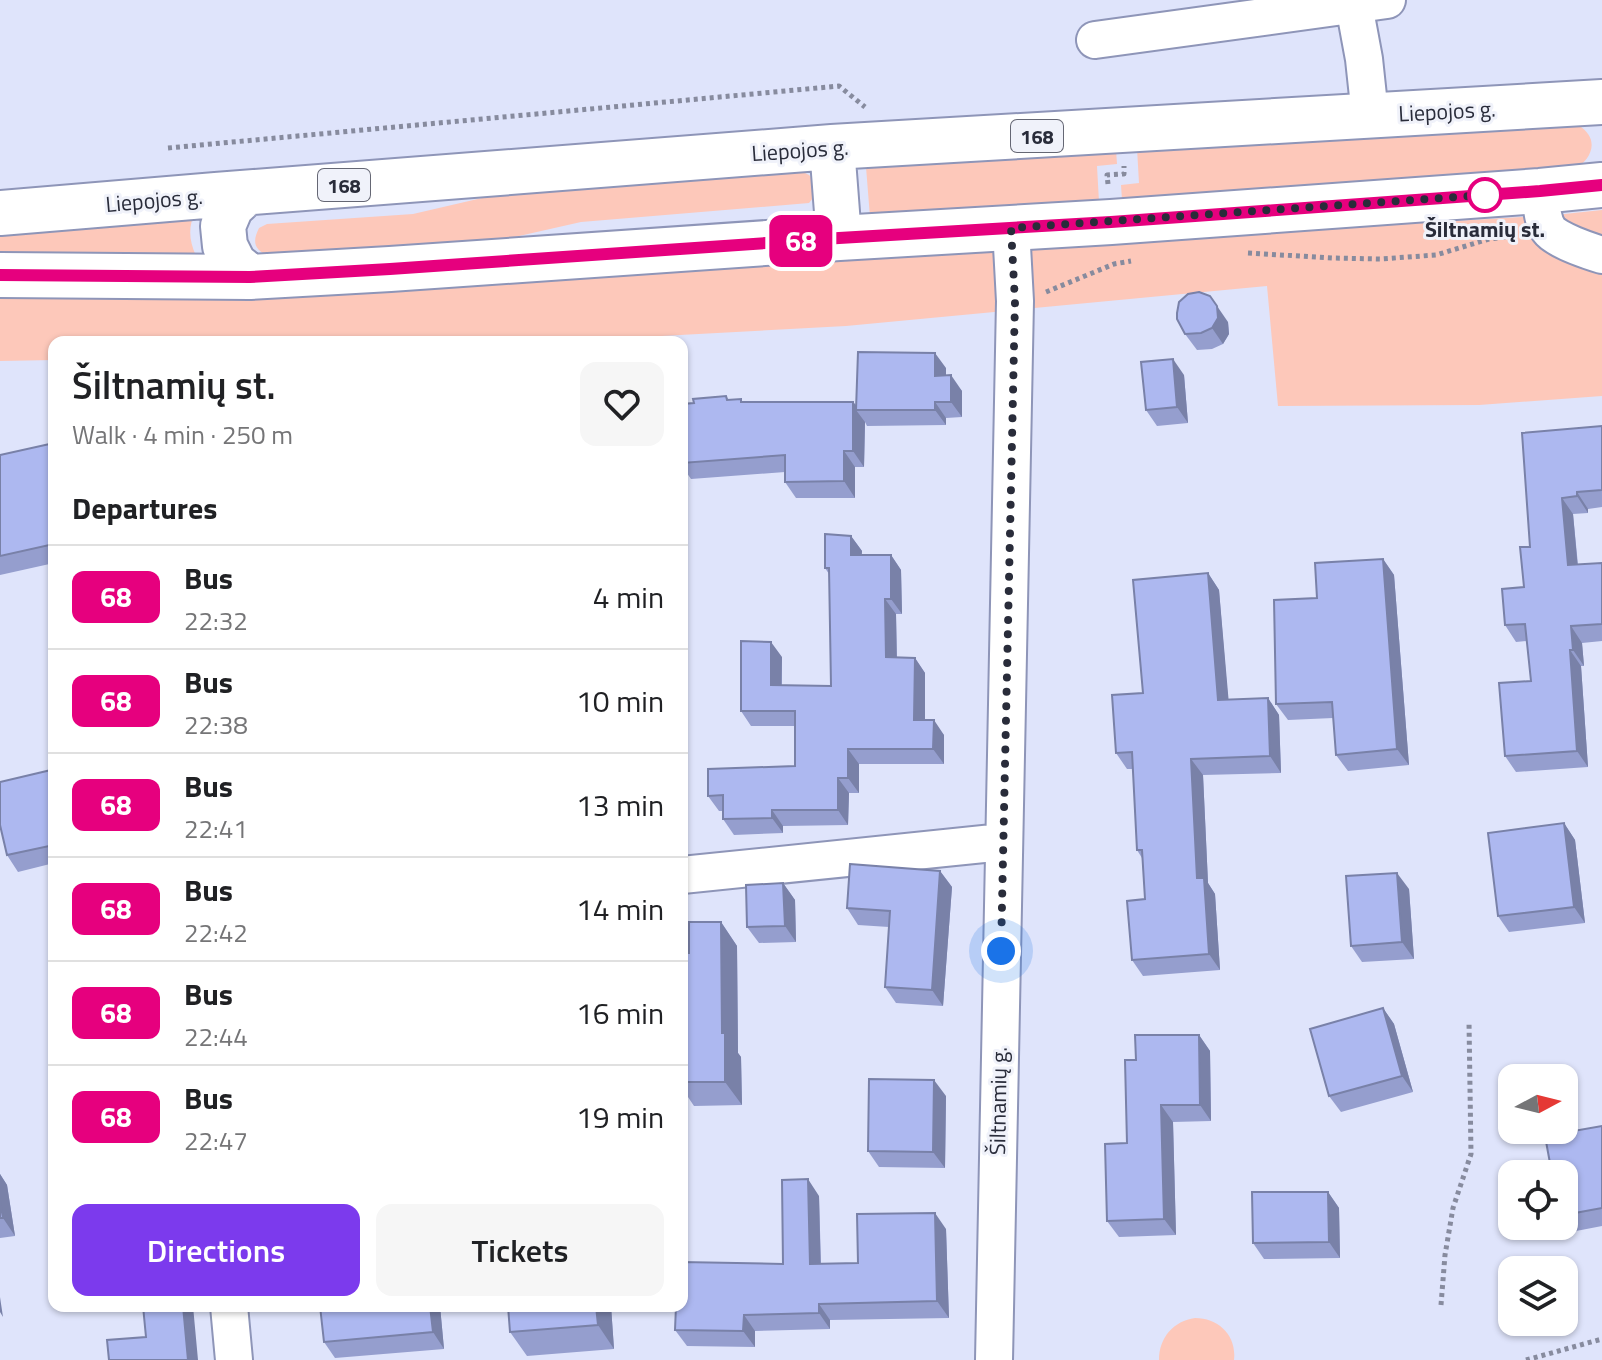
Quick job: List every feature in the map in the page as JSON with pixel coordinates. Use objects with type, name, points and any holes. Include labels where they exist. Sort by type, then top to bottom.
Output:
[{"type":"main road","name":"Liepojos g.","points":[[0,213],[832,147],[1599,104]]},
{"type":"main road","points":[[832,147],[839,238]]},
{"type":"main road","points":[[0,275],[250,277],[1011,228],[1545,211],[1601,184]]},
{"type":"main road","points":[[246,193],[231,207],[223,226],[225,246],[234,264],[250,277]]},
{"type":"street","points":[[1095,40],[1370,3],[1364,59],[1370,115]]},
{"type":"street","points":[[1545,211],[1579,247],[1602,255]]},
{"type":"street","name":"Šiltnamių g.","points":[[994,1360],[1015,301],[1011,228]]},
{"type":"street","points":[[688,874],[1003,842]]},
{"type":"street","points":[[230,1312],[234,1360]]},
{"type":"path","points":[[168,148],[839,86],[869,111]]},
{"type":"path","points":[[1234,253],[1380,259],[1436,255],[1489,239],[1545,211]]},
{"type":"path","points":[[1015,301],[1040,295],[1114,264],[1135,260]]},
{"type":"path","points":[[1441,1305],[1453,1208],[1471,1154],[1469,1022]]},
{"type":"path","points":[[1526,1360],[1602,1339]]},
{"type":"shaded area","points":[[1578,125],[1589,136],[1591,148],[1586,160],[1574,169],[1122,200],[1121,185],[1139,183],[1137,148]]},
{"type":"shaded area","points":[[1116,150],[1117,164],[1097,166],[1099,202],[870,217],[866,167]]},
{"type":"shaded area","points":[[801,171],[814,180],[814,197],[809,203],[581,222],[493,242],[269,256],[257,248],[255,241],[259,228],[267,224],[413,214],[517,190]]},
{"type":"shaded area","points":[[1602,210],[1602,396],[1479,405],[1278,406],[1267,286],[846,326],[660,336],[48,336],[48,360],[0,361],[0,293],[1555,215]]},
{"type":"shaded area","points":[[195,212],[190,234],[196,256],[0,253],[0,228]]},
{"type":"shaded area","points":[[1195,1318],[1212,1321],[1225,1330],[1233,1343],[1234,1360],[1159,1360],[1162,1344],[1169,1332]]},
{"type":"building","points":[[1199,292],[1210,296],[1217,306],[1218,318],[1212,328],[1201,333],[1185,334],[1177,319],[1179,302],[1188,294]]},
{"type":"building","points":[[858,352],[935,353],[935,376],[951,375],[951,402],[935,402],[935,410],[856,410]]},
{"type":"building","points":[[1173,359],[1177,407],[1146,410],[1141,362]]},
{"type":"building","points":[[726,396],[727,400],[741,399],[741,402],[853,402],[853,451],[844,451],[844,481],[785,482],[785,455],[688,463],[688,404],[694,403],[693,399]]},
{"type":"building","points":[[1602,426],[1602,490],[1577,492],[1577,496],[1562,498],[1568,565],[1602,563],[1602,624],[1571,626],[1577,751],[1505,756],[1499,683],[1531,681],[1525,624],[1505,625],[1502,589],[1524,587],[1520,547],[1530,547],[1522,433]]},
{"type":"building","points":[[48,444],[48,545],[0,556],[0,455]]},
{"type":"building","points":[[825,534],[851,536],[851,555],[891,555],[891,599],[885,599],[886,657],[915,658],[914,720],[934,720],[933,749],[848,749],[848,778],[838,778],[838,810],[772,810],[772,818],[723,819],[723,795],[708,796],[708,769],[795,766],[795,711],[741,711],[741,641],[771,642],[771,685],[831,686],[829,568],[825,568]]},
{"type":"building","points":[[1383,559],[1397,749],[1336,755],[1332,702],[1276,704],[1274,600],[1317,598],[1315,563]]},
{"type":"building","points":[[1208,573],[1218,700],[1268,698],[1270,756],[1191,759],[1197,878],[1204,878],[1209,954],[1132,960],[1127,901],[1145,899],[1142,850],[1137,850],[1132,752],[1116,753],[1112,695],[1143,693],[1133,580]]},
{"type":"building","points":[[48,771],[48,846],[7,855],[0,825],[0,782]]},
{"type":"building","points":[[1564,823],[1574,907],[1498,916],[1488,833]]},
{"type":"building","points":[[850,864],[940,871],[932,990],[885,987],[890,911],[847,908]]},
{"type":"building","points":[[1397,873],[1402,942],[1351,946],[1346,876]]},
{"type":"building","points":[[783,883],[785,926],[747,927],[746,885]]},
{"type":"building","points":[[689,922],[721,922],[725,1082],[688,1082]]},
{"type":"building","points":[[1383,1008],[1402,1076],[1329,1096],[1310,1029]]},
{"type":"building","points":[[1135,1035],[1199,1035],[1200,1105],[1161,1105],[1164,1219],[1107,1221],[1105,1144],[1127,1143],[1125,1060],[1136,1060]]},
{"type":"building","points":[[869,1079],[934,1080],[933,1152],[868,1151]]},
{"type":"building","points":[[1602,1126],[1602,1208],[1578,1212],[1578,1160],[1549,1160],[1546,1144],[1578,1144],[1578,1130]]},
{"type":"building","points":[[808,1179],[810,1264],[858,1263],[857,1214],[935,1213],[937,1301],[819,1304],[819,1313],[744,1315],[743,1331],[675,1330],[676,1312],[688,1312],[688,1262],[783,1264],[782,1180]]},
{"type":"building","points":[[1252,1192],[1328,1192],[1329,1242],[1253,1243]]},
{"type":"building","points":[[144,1312],[184,1312],[188,1360],[109,1360],[107,1340],[146,1337]]},
{"type":"building","points":[[321,1312],[431,1312],[433,1332],[324,1342]]},
{"type":"building","points":[[508,1312],[597,1312],[598,1325],[510,1332]]},
{"type":"bus line","name":"68","points":[[0,275],[250,277],[1111,222],[1602,185]]},
{"type":"place","name":"Šiltnamių st.","points":[[1485,195]]},
{"type":"route","points":[[1001,951],[1015,301],[1011,228],[1485,195]]}]
